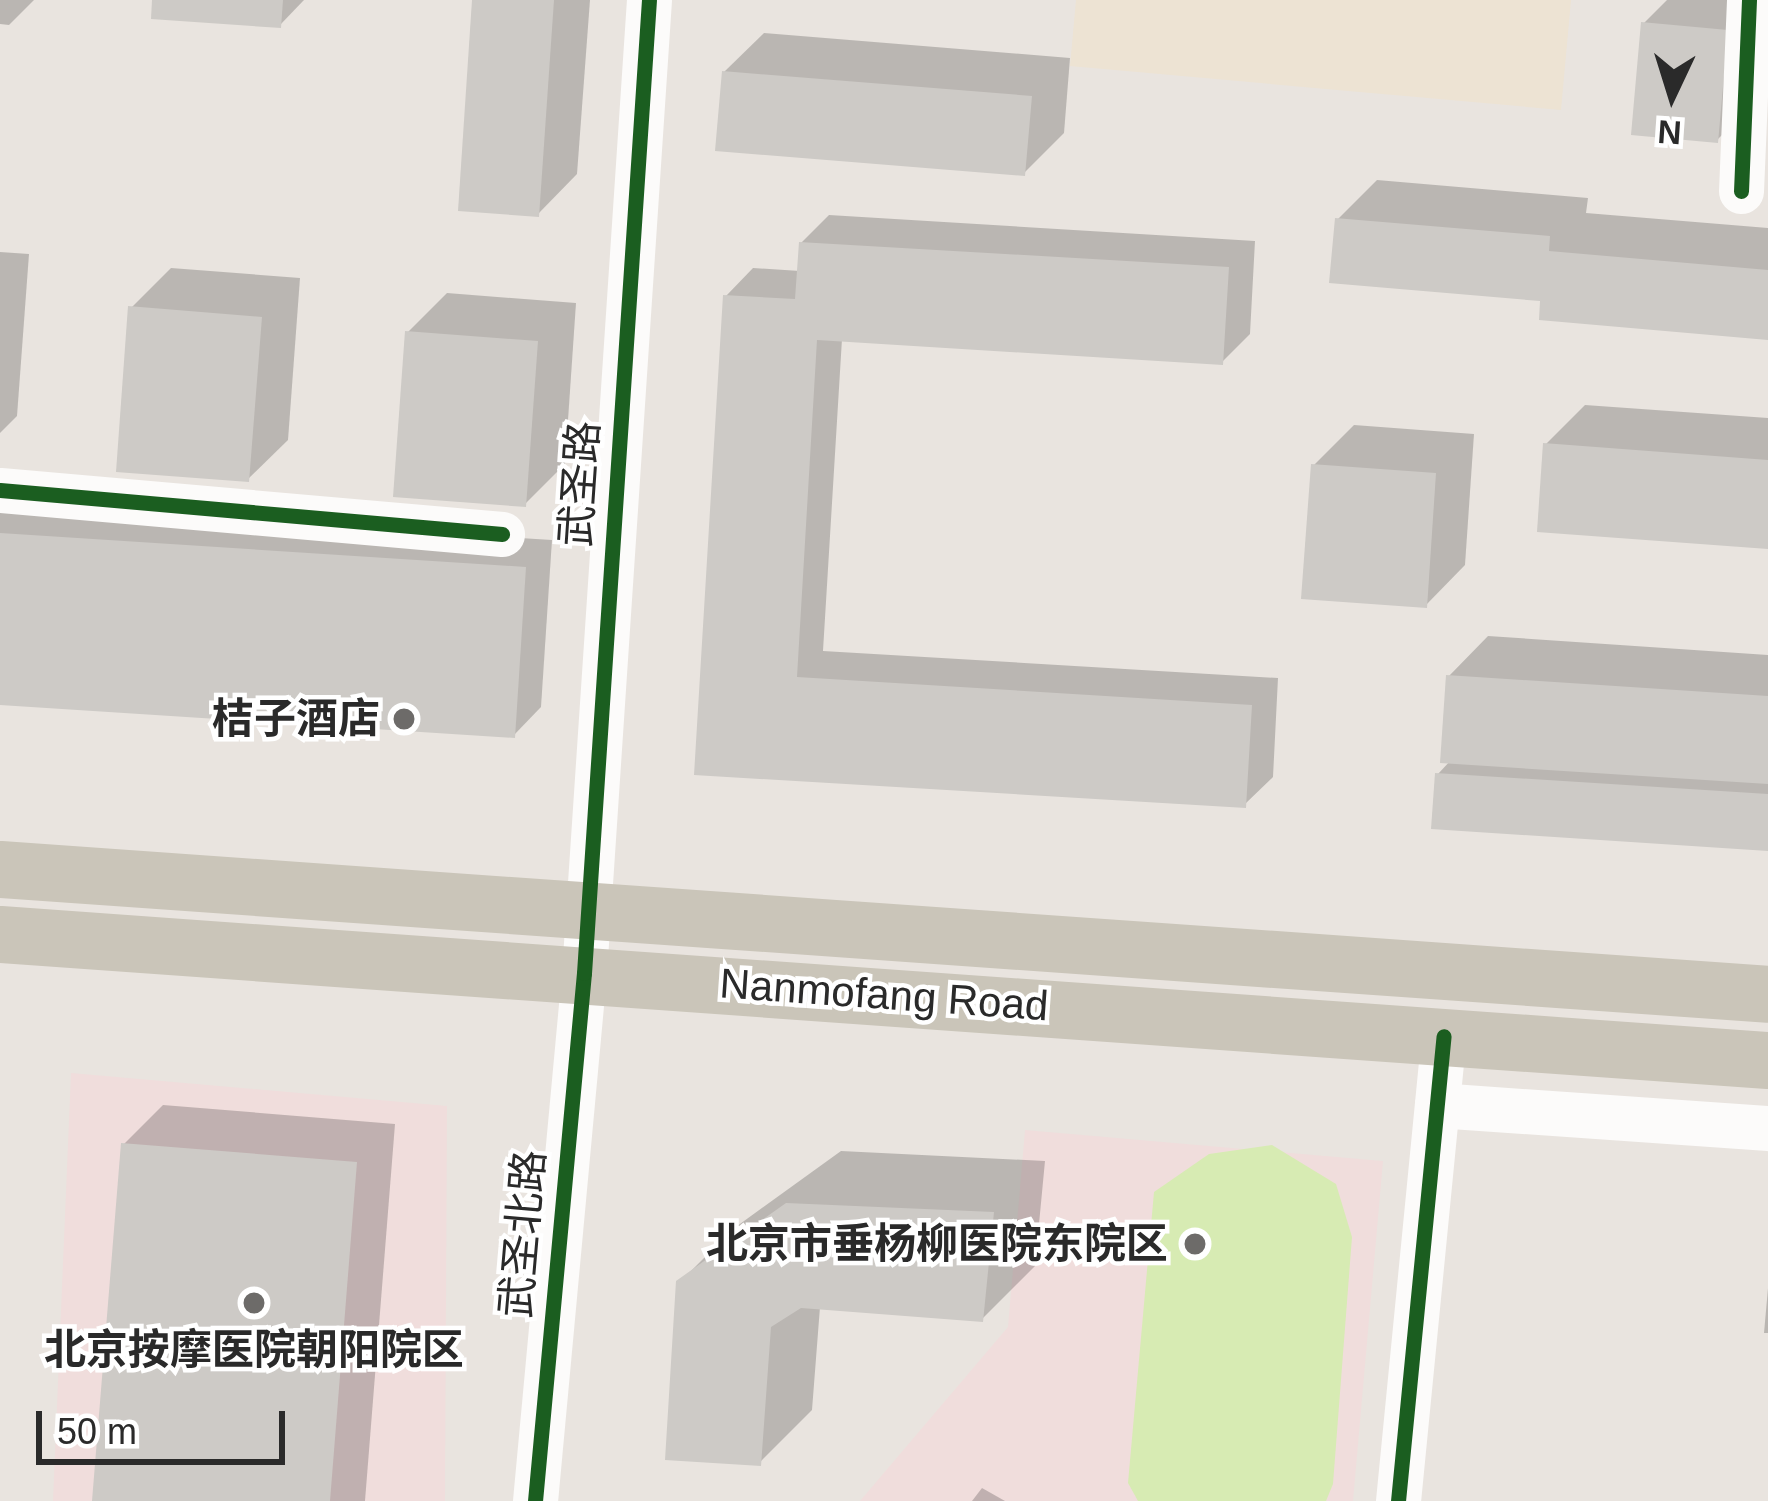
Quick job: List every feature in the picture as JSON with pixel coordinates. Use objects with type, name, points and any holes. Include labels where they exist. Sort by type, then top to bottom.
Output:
[{"type":"main road","name":"Nanmofang Road","points":[[0,869],[1768,994]]},
{"type":"main road","name":"Nanmofang Road","points":[[0,934],[1768,1060]]},
{"type":"street","name":"武圣路","points":[[584,973],[649,0]]},
{"type":"street","points":[[1741,191],[1749,0]]},
{"type":"street","points":[[0,490],[502,534]]},
{"type":"street","name":"武圣北路","points":[[535,1501],[584,973]]},
{"type":"street","points":[[1398,1501],[1444,1036]]},
{"type":"street","points":[[1437,1106],[1768,1128]]},
{"type":"shaded area","points":[[1076,0],[1571,0],[1561,110],[1070,66]]},
{"type":"shaded area","name":"北京按摩医院朝阳院区","points":[[71,1073],[447,1106],[445,1501],[53,1501]]},
{"type":"shaded area","name":"北京市垂杨柳医院东院区","points":[[1025,1130],[1383,1161],[1353,1501],[860,1501],[1008,1327]]},
{"type":"green space","points":[[1272,1145],[1336,1184],[1352,1237],[1333,1484],[1326,1501],[1138,1501],[1128,1483],[1154,1192],[1209,1154]]},
{"type":"building","points":[[152,0],[283,0],[281,28],[151,19]]},
{"type":"building","points":[[472,0],[554,0],[539,217],[458,211]]},
{"type":"building","points":[[1641,22],[1728,30],[1718,143],[1631,135]]},
{"type":"building","points":[[722,71],[1032,96],[1025,176],[715,151]]},
{"type":"building","points":[[1335,218],[1550,236],[1549,251],[1768,270],[1768,340],[1539,320],[1540,301],[1329,283]]},
{"type":"building","points":[[799,242],[1229,267],[1223,365],[817,340],[797,677],[1252,705],[1246,808],[694,775],[723,295],[795,299]]},
{"type":"building","points":[[128,306],[262,317],[249,482],[116,472]]},
{"type":"building","points":[[405,331],[538,341],[526,507],[393,497]]},
{"type":"building","points":[[1543,443],[1768,460],[1768,549],[1537,532]]},
{"type":"building","points":[[1311,464],[1436,473],[1427,608],[1301,599]]},
{"type":"building","points":[[0,533],[526,567],[515,738],[0,705]]},
{"type":"building","points":[[1446,675],[1768,696],[1768,784],[1440,763]]},
{"type":"building","points":[[1435,773],[1768,794],[1768,851],[1431,829]]},
{"type":"building","points":[[121,1143],[357,1162],[330,1501],[92,1501]]},
{"type":"building","points":[[786,1203],[994,1212],[983,1322],[801,1308],[771,1327],[761,1466],[665,1460],[676,1281]]},
{"type":"cycle path","points":[[535,1501],[584,973],[649,0]]},
{"type":"cycle path","points":[[1741,191],[1749,0]]},
{"type":"cycle path","points":[[0,490],[502,534]]},
{"type":"cycle path","points":[[1398,1501],[1444,1036]]},
{"type":"place","name":"桔子酒店","points":[[404,719]]},
{"type":"place","name":"北京市垂杨柳医院东院区","points":[[1195,1244]]},
{"type":"place","name":"北京按摩医院朝阳院区","points":[[254,1303]]}]
